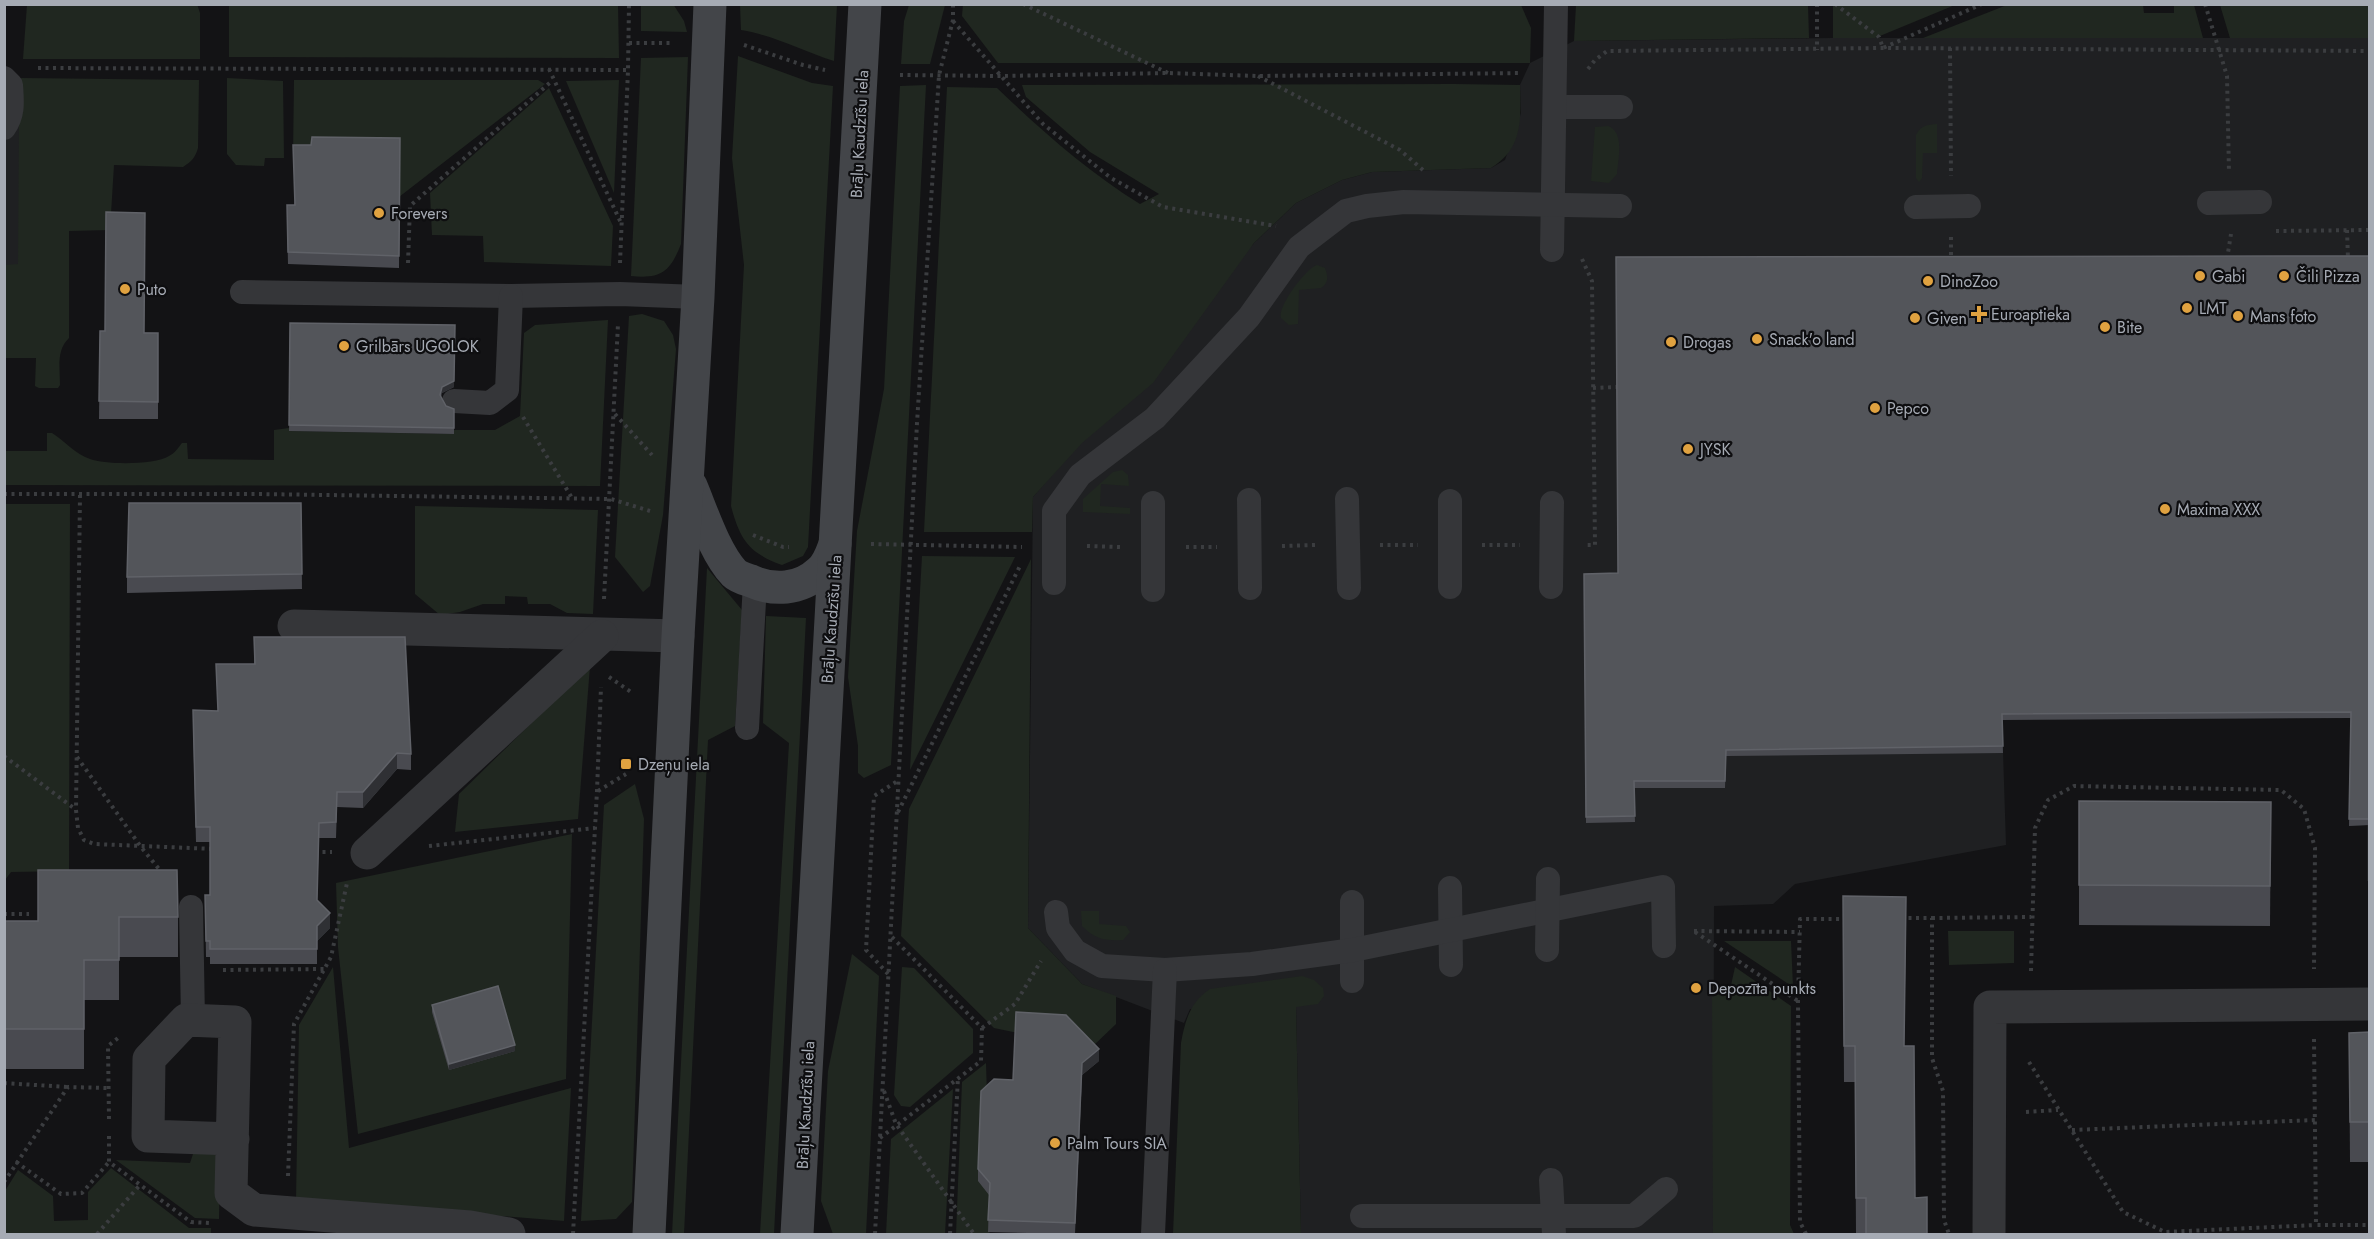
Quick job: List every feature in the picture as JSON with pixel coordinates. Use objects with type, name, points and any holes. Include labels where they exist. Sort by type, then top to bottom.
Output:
[{"type":"street","points":[[649,1234],[678,636],[696,522],[688,479],[710,4]]},
{"type":"street","name":"Brāļu Kaudzīšu iela","points":[[797,1234],[865,4]]},
{"type":"street","points":[[696,522],[723,555],[735,574],[755,583],[777,588],[790,588],[818,573],[827,563],[836,543]]},
{"type":"street","points":[[294,626],[602,636],[678,636]]},
{"type":"street","points":[[359,853],[602,636]]},
{"type":"street","points":[[1989,1234],[1990,1007],[2370,1004]]},
{"type":"street","points":[[233,1139],[148,1136],[149,1059],[186,1020],[235,1022],[233,1139],[231,1193],[254,1210],[470,1227],[508,1234]]},
{"type":"lane","points":[[1552,250],[1556,4]]},
{"type":"lane","points":[[4,78],[11,85],[12,106],[11,118],[4,128]]},
{"type":"lane","points":[[1556,106],[1621,107]]},
{"type":"lane","points":[[1054,583],[1054,512],[1080,475],[1155,418],[1249,317],[1299,248],[1346,211],[1404,202],[1620,206]]},
{"type":"lane","points":[[2219,203],[2260,202]]},
{"type":"lane","points":[[1916,207],[1960,207]]},
{"type":"lane","points":[[242,292],[511,296],[620,294],[698,297]]},
{"type":"lane","points":[[454,401],[490,403],[507,390],[511,296]]},
{"type":"lane","points":[[1347,499],[1349,588]]},
{"type":"lane","points":[[1249,500],[1250,588]]},
{"type":"lane","points":[[1450,501],[1450,587]]},
{"type":"lane","points":[[1153,503],[1153,590]]},
{"type":"lane","points":[[1551,587],[1552,503]]},
{"type":"lane","points":[[747,728],[755,583]]},
{"type":"lane","points":[[1547,950],[1548,879]]},
{"type":"lane","points":[[1057,920],[1075,951],[1102,966],[1165,970],[1252,964],[1353,950],[1663,886],[1664,946]]},
{"type":"lane","points":[[1450,888],[1451,965]]},
{"type":"lane","points":[[1352,902],[1352,981]]},
{"type":"lane","points":[[191,907],[193,1020]]},
{"type":"lane","points":[[1153,1234],[1165,970]]},
{"type":"lane","points":[[1551,1180],[1553,1225]]},
{"type":"lane","points":[[1362,1216],[1553,1225],[1634,1216],[1666,1189]]},
{"type":"path","points":[[875,1234],[917,423],[939,75],[953,20],[953,4]]},
{"type":"path","points":[[1023,4],[1169,73]]},
{"type":"path","points":[[1817,4],[1817,50]]},
{"type":"path","points":[[1835,4],[1878,37],[1883,48]]},
{"type":"path","points":[[1883,48],[1982,4]]},
{"type":"path","points":[[2205,4],[2227,76],[2219,203],[2231,241],[2227,263]]},
{"type":"path","points":[[953,20],[1043,124],[1111,178],[1162,207],[1279,226],[1299,248]]},
{"type":"path","points":[[629,43],[675,43]]},
{"type":"path","points":[[738,43],[802,65],[832,72]]},
{"type":"path","points":[[1950,48],[1960,207],[1952,264]]},
{"type":"path","points":[[900,75],[1169,73],[1257,76],[1586,72],[1595,60],[1607,51],[1950,48],[2370,51]]},
{"type":"path","points":[[28,68],[628,70]]},
{"type":"path","points":[[549,69],[621,224]]},
{"type":"path","points":[[1257,76],[1400,150],[1431,177],[1453,202]]},
{"type":"path","points":[[407,294],[410,206],[553,80]]},
{"type":"path","points":[[2347,230],[2348,263]]},
{"type":"path","points":[[2266,231],[2370,230]]},
{"type":"path","points":[[1593,388],[1617,387]]},
{"type":"path","points":[[507,390],[572,498]]},
{"type":"path","points":[[4,494],[256,494],[611,499],[696,522],[737,528],[783,547],[808,547],[836,543],[911,546]]},
{"type":"path","points":[[80,495],[76,810],[78,828],[84,840],[94,844],[220,849]]},
{"type":"path","points":[[897,815],[1024,558]]},
{"type":"path","points":[[601,671],[631,692]]},
{"type":"path","points":[[4,756],[76,810]]},
{"type":"path","points":[[77,757],[141,847],[191,907]]},
{"type":"path","points":[[597,791],[626,774]]},
{"type":"path","points":[[888,974],[866,950],[874,796],[899,780]]},
{"type":"path","points":[[424,847],[595,828]]},
{"type":"path","points":[[287,1213],[294,1024],[331,957],[359,853],[303,851]]},
{"type":"path","points":[[4,914],[30,914]]},
{"type":"path","points":[[1806,1234],[1800,1222],[1798,1001],[1800,919],[1848,918]]},
{"type":"path","points":[[1896,918],[2031,918]]},
{"type":"path","points":[[1932,918],[1932,1058],[1943,1090],[1944,1220],[1949,1234]]},
{"type":"path","points":[[982,1028],[1015,1004],[1049,949],[1057,920]]},
{"type":"path","points":[[1663,921],[1693,931],[1798,1001]]},
{"type":"path","points":[[1693,931],[1800,932]]},
{"type":"path","points":[[880,1138],[981,1060],[982,1028],[890,934]]},
{"type":"path","points":[[192,970],[324,969]]},
{"type":"path","points":[[2313,1004],[2316,1225],[2370,1226]]},
{"type":"path","points":[[950,1234],[958,1077]]},
{"type":"path","points":[[4,1083],[108,1088]]},
{"type":"path","points":[[4,1182],[68,1087]]},
{"type":"path","points":[[883,1088],[896,1124],[974,1234]]},
{"type":"path","points":[[2071,1130],[2315,1120]]},
{"type":"path","points":[[16,1162],[61,1194],[82,1193],[109,1162]]},
{"type":"path","points":[[97,1234],[139,1186]]},
{"type":"shaded area","points":[[197,4],[200,13],[200,59],[23,59],[27,5]]},
{"type":"shaded area","points":[[673,4],[684,21],[687,32],[641,31],[641,5]]},
{"type":"shaded area","points":[[963,4],[1521,5],[1531,28],[1530,63],[998,63],[962,16]]},
{"type":"shaded area","points":[[1833,4],[1955,5],[1875,38],[1833,38]]},
{"type":"shaded area","points":[[229,5],[618,5],[619,58],[229,57]]},
{"type":"shaded area","points":[[740,5],[837,5],[834,61],[776,39],[741,30]]},
{"type":"shaded area","points":[[909,5],[945,5],[930,64],[901,64],[904,21]]},
{"type":"shaded area","points":[[1576,5],[1808,5],[1809,38],[1574,41]]},
{"type":"shaded area","points":[[2007,5],[2143,5],[2144,13],[2174,13],[2174,5],[2194,5],[2203,38],[1923,38]]},
{"type":"shaded area","points":[[2220,5],[2369,5],[2369,38],[2230,38]]},
{"type":"shaded area","points":[[1833,38],[2369,38],[2369,881],[2367,881],[2367,825],[2349,826],[2351,718],[2002,720],[2006,845],[1795,884],[1773,904],[1714,906],[1713,1234],[1301,1234],[1296,1007],[1190,1009],[1184,1023],[1082,984],[1028,928],[1033,497],[1254,243],[1296,203],[1342,180],[1372,172],[1491,168],[1505,160],[1521,113],[1520,85],[1530,63],[1574,41]]},
{"type":"shaded area","points":[[738,56],[812,83],[833,86],[808,547],[803,556],[782,565],[761,556],[748,544],[738,528],[731,506],[744,265],[732,158]]},
{"type":"shaded area","points":[[688,57],[681,244],[673,261],[663,272],[650,276],[631,276],[641,58]]},
{"type":"shaded area","points":[[5,78],[24,78],[27,276],[5,275]]},
{"type":"shaded area","points":[[21,78],[199,80],[198,148],[193,159],[183,167],[114,165],[110,230],[69,231],[69,338],[60,354],[60,385],[58,388],[35,386],[36,358],[5,358],[4,265],[18,264]]},
{"type":"shaded area","points":[[227,78],[283,81],[284,158],[265,158],[264,166],[236,165],[227,154]]},
{"type":"shaded area","points":[[294,80],[538,80],[545,84],[399,197],[400,150],[293,157]]},
{"type":"shaded area","points":[[619,80],[614,193],[566,81]]},
{"type":"shaded area","points":[[926,85],[891,765],[864,778],[858,773],[858,746],[848,677],[857,531],[884,389],[900,86]]},
{"type":"shaded area","points":[[1022,85],[1520,85],[1518,132],[1509,152],[1501,160],[1491,168],[1372,172],[1342,180],[1296,203],[1254,243],[1153,383],[1082,443],[1033,497],[1032,532],[924,532],[947,87],[997,88],[1066,150],[1140,204],[1159,194],[1090,152],[1026,97]]},
{"type":"shaded area","points":[[549,88],[613,226],[611,266],[484,262],[483,236],[432,235],[430,193]]},
{"type":"shaded area","points":[[1937,124],[1937,153],[1923,153],[1922,178],[1919,182],[1916,178],[1916,135],[1922,127]]},
{"type":"shaded area","points":[[1608,126],[1617,134],[1619,140],[1617,174],[1609,183],[1591,181],[1595,127]]},
{"type":"shaded area","points":[[1317,265],[1325,268],[1327,282],[1321,288],[1299,290],[1298,324],[1289,325],[1281,318],[1283,306],[1300,280]]},
{"type":"shaded area","points":[[642,314],[664,321],[673,335],[676,349],[663,515],[650,586],[643,592],[615,557],[629,316]]},
{"type":"shaded area","points":[[608,320],[600,486],[5,485],[4,451],[47,451],[47,433],[52,433],[90,459],[130,463],[162,459],[173,453],[182,443],[187,443],[188,459],[274,460],[274,430],[289,428],[289,431],[453,434],[454,430],[495,430],[520,416],[524,333],[535,325]]},
{"type":"shaded area","points":[[1122,470],[1128,475],[1129,486],[1101,484],[1100,506],[1130,508],[1130,514],[1083,512],[1083,499],[1113,472]]},
{"type":"shaded area","points":[[5,504],[70,504],[69,871],[11,872],[5,880]]},
{"type":"shaded area","points":[[415,506],[598,510],[593,614],[567,613],[550,604],[528,604],[527,597],[505,596],[505,604],[483,604],[460,612],[440,615],[415,594]]},
{"type":"shaded area","points":[[922,556],[1015,557],[910,770]]},
{"type":"shaded area","points":[[1031,559],[1028,928],[1082,984],[1116,996],[1116,1024],[1091,1048],[994,1028],[901,936],[909,809]]},
{"type":"shaded area","points":[[707,568],[742,610],[735,726],[708,740],[684,1234],[672,1234]]},
{"type":"shaded area","points":[[766,616],[806,618],[774,1234],[760,1234],[789,743],[763,723]]},
{"type":"shaded area","points":[[590,666],[578,819],[455,832],[459,794]]},
{"type":"shaded area","points":[[635,784],[644,819],[632,1202],[616,1219],[581,1221],[604,805]]},
{"type":"shaded area","points":[[572,834],[566,1079],[358,1134],[338,947],[336,883]]},
{"type":"shaded area","points":[[1081,911],[1099,911],[1099,924],[1126,926],[1130,932],[1123,940],[1111,940],[1091,934],[1082,926]]},
{"type":"shaded area","points":[[1948,931],[2014,931],[2014,963],[1949,965]]},
{"type":"shaded area","points":[[1724,941],[1791,941],[1793,987]]},
{"type":"shaded area","points":[[852,954],[879,976],[866,1234],[833,1234],[821,1201],[828,1071]]},
{"type":"shaded area","points":[[333,967],[349,1148],[571,1088],[564,1221],[296,1200],[299,1025]]},
{"type":"shaded area","points":[[902,967],[914,968],[973,1029],[973,1053],[910,1107],[901,1106],[894,1095]]},
{"type":"shaded area","points":[[1735,967],[1791,1006],[1790,1225],[1794,1234],[1713,1234],[1712,997],[1730,990]]},
{"type":"shaded area","points":[[1302,976],[1314,980],[1323,988],[1324,996],[1318,1004],[1296,1007],[1301,1234],[1173,1234],[1181,1043],[1184,1027],[1193,1006],[1210,989]]},
{"type":"shaded area","points":[[986,1063],[990,1195],[988,1231],[991,1234],[956,1234],[962,1082]]},
{"type":"shaded area","points":[[953,1089],[945,1234],[886,1234],[891,1139]]},
{"type":"shaded area","points":[[193,1154],[215,1154],[220,1164],[219,1219],[195,1218],[116,1160],[190,1163]]},
{"type":"shaded area","points":[[111,1168],[189,1228],[211,1228],[211,1234],[5,1234],[5,1191],[18,1170],[53,1196],[54,1221],[88,1220],[88,1192]]},
{"type":"building","points":[[312,137],[400,138],[399,256],[288,252],[287,205],[295,205],[293,145],[311,145]]},
{"type":"building","name":"Puto","points":[[106,212],[145,213],[144,333],[158,333],[158,402],[99,401],[100,331],[105,331]]},
{"type":"building","points":[[2370,256],[2370,819],[2349,819],[2351,712],[2002,714],[2003,746],[1726,750],[1725,781],[1634,781],[1635,816],[1586,817],[1584,574],[1618,573],[1616,257]]},
{"type":"building","points":[[290,323],[455,325],[454,381],[442,387],[440,395],[446,406],[454,409],[454,428],[289,425]]},
{"type":"building","points":[[129,503],[301,503],[302,574],[127,577]]},
{"type":"building","points":[[254,637],[405,637],[411,754],[397,753],[363,792],[337,792],[336,822],[319,823],[317,900],[330,913],[317,926],[317,949],[210,949],[210,941],[206,941],[205,895],[210,895],[210,827],[196,827],[193,710],[218,711],[216,664],[255,664]]},
{"type":"building","points":[[2079,801],[2271,802],[2270,886],[2079,885]]},
{"type":"building","points":[[38,870],[177,870],[178,917],[119,917],[119,960],[84,960],[84,1029],[4,1029],[4,921],[38,921]]},
{"type":"building","points":[[1843,896],[1906,897],[1904,1046],[1914,1046],[1915,1198],[1927,1197],[1927,1234],[1866,1234],[1866,1198],[1856,1198],[1855,1046],[1844,1046]]},
{"type":"building","points":[[498,986],[515,1045],[449,1064],[432,1005]]},
{"type":"building","points":[[1016,1012],[1066,1015],[1099,1049],[1082,1063],[1075,1223],[988,1220],[990,1183],[978,1169],[981,1091],[994,1079],[1013,1080]]},
{"type":"building","points":[[2370,1032],[2370,1122],[2350,1122],[2349,1033]]},
{"type":"place","name":"Forevers","points":[[379,213]]},
{"type":"place","name":"Gabi","points":[[2200,276]]},
{"type":"place","name":"Čili Pizza","points":[[2284,276]]},
{"type":"place","name":"DinoZoo","points":[[1928,281]]},
{"type":"place","name":"Puto","points":[[125,289]]},
{"type":"place","name":"LMT","points":[[2187,308]]},
{"type":"place","name":"Euroaptieka","points":[[1979,314]]},
{"type":"place","name":"Mans foto","points":[[2238,316]]},
{"type":"place","name":"Given","points":[[1915,318]]},
{"type":"place","name":"Bite","points":[[2105,327]]},
{"type":"place","name":"Snack'o land","points":[[1757,339]]},
{"type":"place","name":"Drogas","points":[[1671,342]]},
{"type":"place","name":"Grilbārs UGOLOK","points":[[344,346]]},
{"type":"place","name":"Pepco","points":[[1875,408]]},
{"type":"place","name":"JYSK","points":[[1688,449]]},
{"type":"place","name":"Maxima XXX","points":[[2165,509]]},
{"type":"place","name":"Dzeņu iela","points":[[626,764]]},
{"type":"place","name":"Depozīta punkts","points":[[1696,988]]},
{"type":"place","name":"Palm Tours SIA","points":[[1055,1143]]}]
